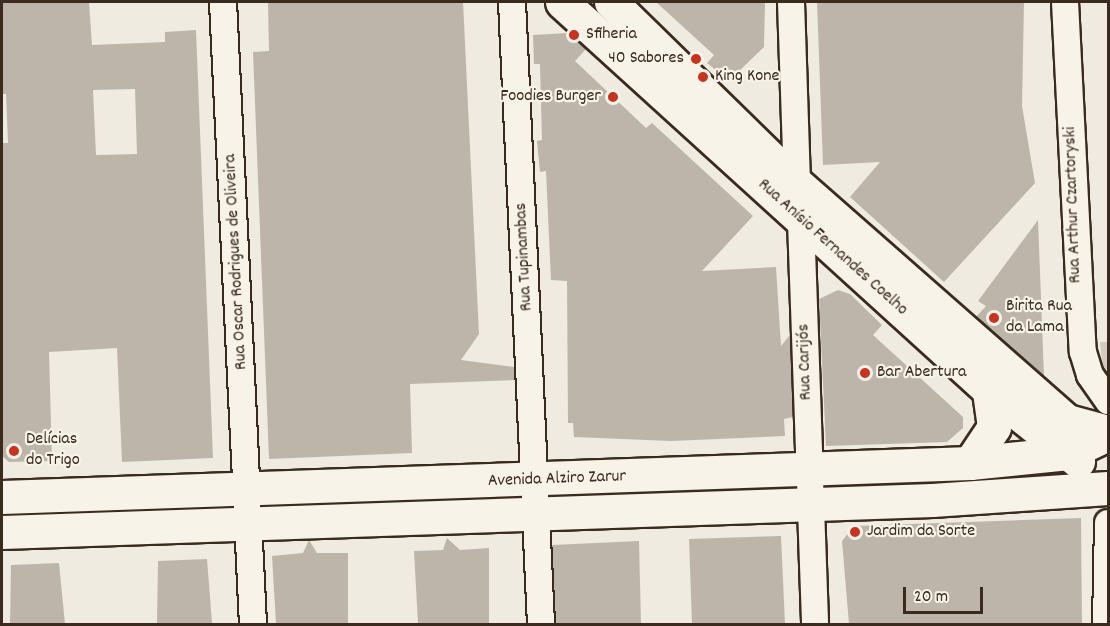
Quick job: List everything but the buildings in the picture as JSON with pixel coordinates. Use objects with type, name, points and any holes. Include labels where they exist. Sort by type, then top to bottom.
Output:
[{"type":"street","name":"Rua Oscar Rodrigues de Oliveira","points":[[223,2],[252,522],[253,624]]},
{"type":"street","name":"Rua Tupinambas","points":[[512,2],[537,481],[541,624]]},
{"type":"street","name":"Rua Anísio Fernandes Coelho","points":[[562,2],[652,64],[696,104],[797,184],[1067,421],[1108,433]]},
{"type":"street","name":"Rua Anísio Fernandes Coelho","points":[[612,2],[652,64]]},
{"type":"street","points":[[791,2],[797,184]]},
{"type":"street","name":"Rua Arthur Czartoryski","points":[[1065,2],[1083,352],[1090,375],[1108,401]]},
{"type":"street","name":"Rua Anísio Fernandes Coelho","points":[[696,104],[801,221],[988,390],[1068,453],[1108,488]]},
{"type":"street","name":"Rua Carijós","points":[[801,221],[815,624]]},
{"type":"street","points":[[970,463],[994,427],[988,390]]},
{"type":"street","name":"Avenida Alziro Zarur","points":[[2,532],[538,513],[810,487],[970,463],[1068,453],[1108,433]]},
{"type":"street","name":"Avenida Alziro Zarur","points":[[2,497],[249,486],[537,481],[810,487],[1108,488]]},
{"type":"street","points":[[1106,624],[1108,523]]},
{"type":"shaded area","points":[[1100,342],[1108,342],[1108,378],[1103,372]]},
{"type":"place","name":"Sfiheria","points":[[574,35]]},
{"type":"place","name":"40 Sabores","points":[[696,59]]},
{"type":"place","name":"King Kone","points":[[703,77]]},
{"type":"place","name":"Foodies Burger","points":[[613,97]]},
{"type":"place","name":"Birita Rua da Lama","points":[[994,318]]},
{"type":"place","name":"Bar Abertura","points":[[865,373]]},
{"type":"place","name":"Delícias do Trigo","points":[[14,451]]},
{"type":"place","name":"Jardim da Sorte","points":[[855,532]]}]
